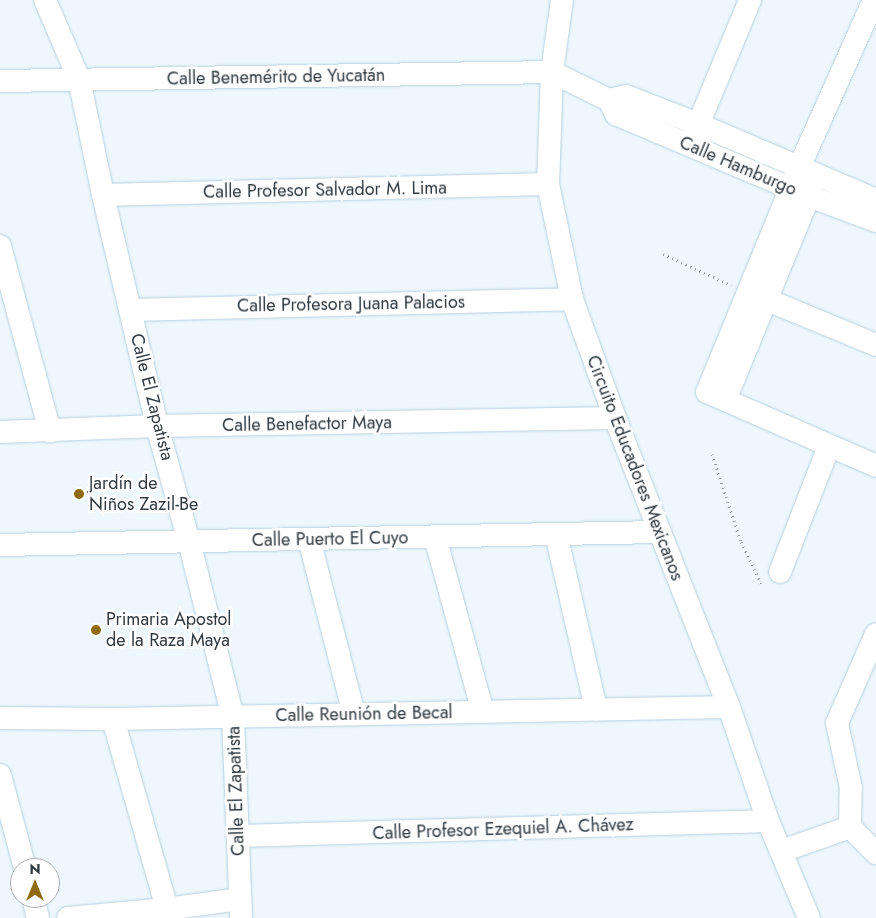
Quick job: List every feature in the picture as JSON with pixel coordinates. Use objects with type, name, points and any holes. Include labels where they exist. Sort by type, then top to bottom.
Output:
[{"type":"street","name":"Calle El Zapatista","points":[[45,0],[79,80],[103,195],[157,426],[189,541],[233,717],[241,909]]},
{"type":"street","name":"Circuito Educadores Mexicanos","points":[[562,0],[552,72],[548,184],[572,299],[614,418],[729,707],[768,821],[809,918]]},
{"type":"street","points":[[690,145],[750,0]]},
{"type":"street","points":[[874,0],[716,396],[876,466]]},
{"type":"street","name":"Calle Benemérito de Yucatán","points":[[0,81],[552,72]]},
{"type":"street","name":"Calle Hamburgo","points":[[552,72],[609,100],[616,114],[690,145],[802,181],[876,200]]},
{"type":"street","name":"Calle Hamburgo","points":[[609,100],[626,96],[698,124],[876,221]]},
{"type":"street","name":"Calle Profesor Salvador M. Lima","points":[[103,195],[548,184]]},
{"type":"street","points":[[0,246],[50,431]]},
{"type":"street","points":[[756,296],[876,345]]},
{"type":"street","name":"Calle Profesora Juana Palacios","points":[[131,310],[572,299]]},
{"type":"street","name":"Calle Benefactor Maya","points":[[0,432],[157,426],[614,418]]},
{"type":"street","points":[[780,572],[829,446]]},
{"type":"street","name":"Calle Puerto El Cuyo","points":[[0,545],[660,532]]},
{"type":"street","points":[[556,534],[596,709]]},
{"type":"street","points":[[435,537],[482,712]]},
{"type":"street","points":[[309,539],[354,714]]},
{"type":"street","points":[[876,634],[836,723],[850,788],[850,827],[876,853]]},
{"type":"street","name":"Calle Reunión de Becal","points":[[0,718],[113,719],[729,707]]},
{"type":"street","points":[[113,719],[167,909]]},
{"type":"street","points":[[0,775],[22,858]]},
{"type":"street","name":"Calle Profesor Ezequiel A. Chávez","points":[[239,836],[768,821]]},
{"type":"street","points":[[782,851],[850,827]]},
{"type":"street","points":[[68,918],[118,915],[167,909],[241,909]]},
{"type":"path","points":[[663,254],[756,296]]},
{"type":"path","points":[[712,454],[741,542],[762,584],[780,572]]},
{"type":"place","name":"Jardín de Niños Zazil-Be","points":[[79,494]]},
{"type":"place","name":"Primaria Apostol de la Raza Maya","points":[[96,630]]}]
